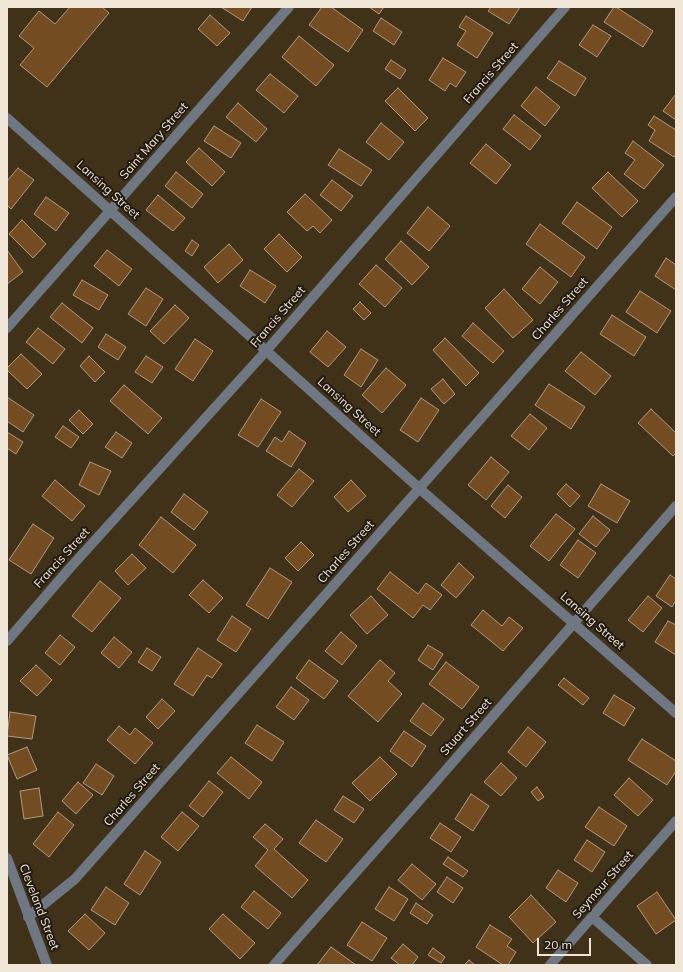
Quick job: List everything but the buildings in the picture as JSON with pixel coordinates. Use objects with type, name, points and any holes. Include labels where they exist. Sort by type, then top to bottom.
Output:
[{"type":"street","name":"Saint Mary Street","points":[[7,328],[289,7]]},
{"type":"street","name":"Francis Street","points":[[7,641],[69,569],[266,351],[565,7]]},
{"type":"street","name":"Lansing Street","points":[[7,118],[420,489],[676,713]]},
{"type":"street","name":"Charles Street","points":[[28,917],[75,879],[676,197]]},
{"type":"street","name":"Stuart Street","points":[[274,965],[676,506]]},
{"type":"street","name":"Seymour Street","points":[[550,965],[676,821]]},
{"type":"street","name":"Cleveland Street","points":[[7,858],[47,965]]},
{"type":"street","points":[[592,917],[647,965]]}]
